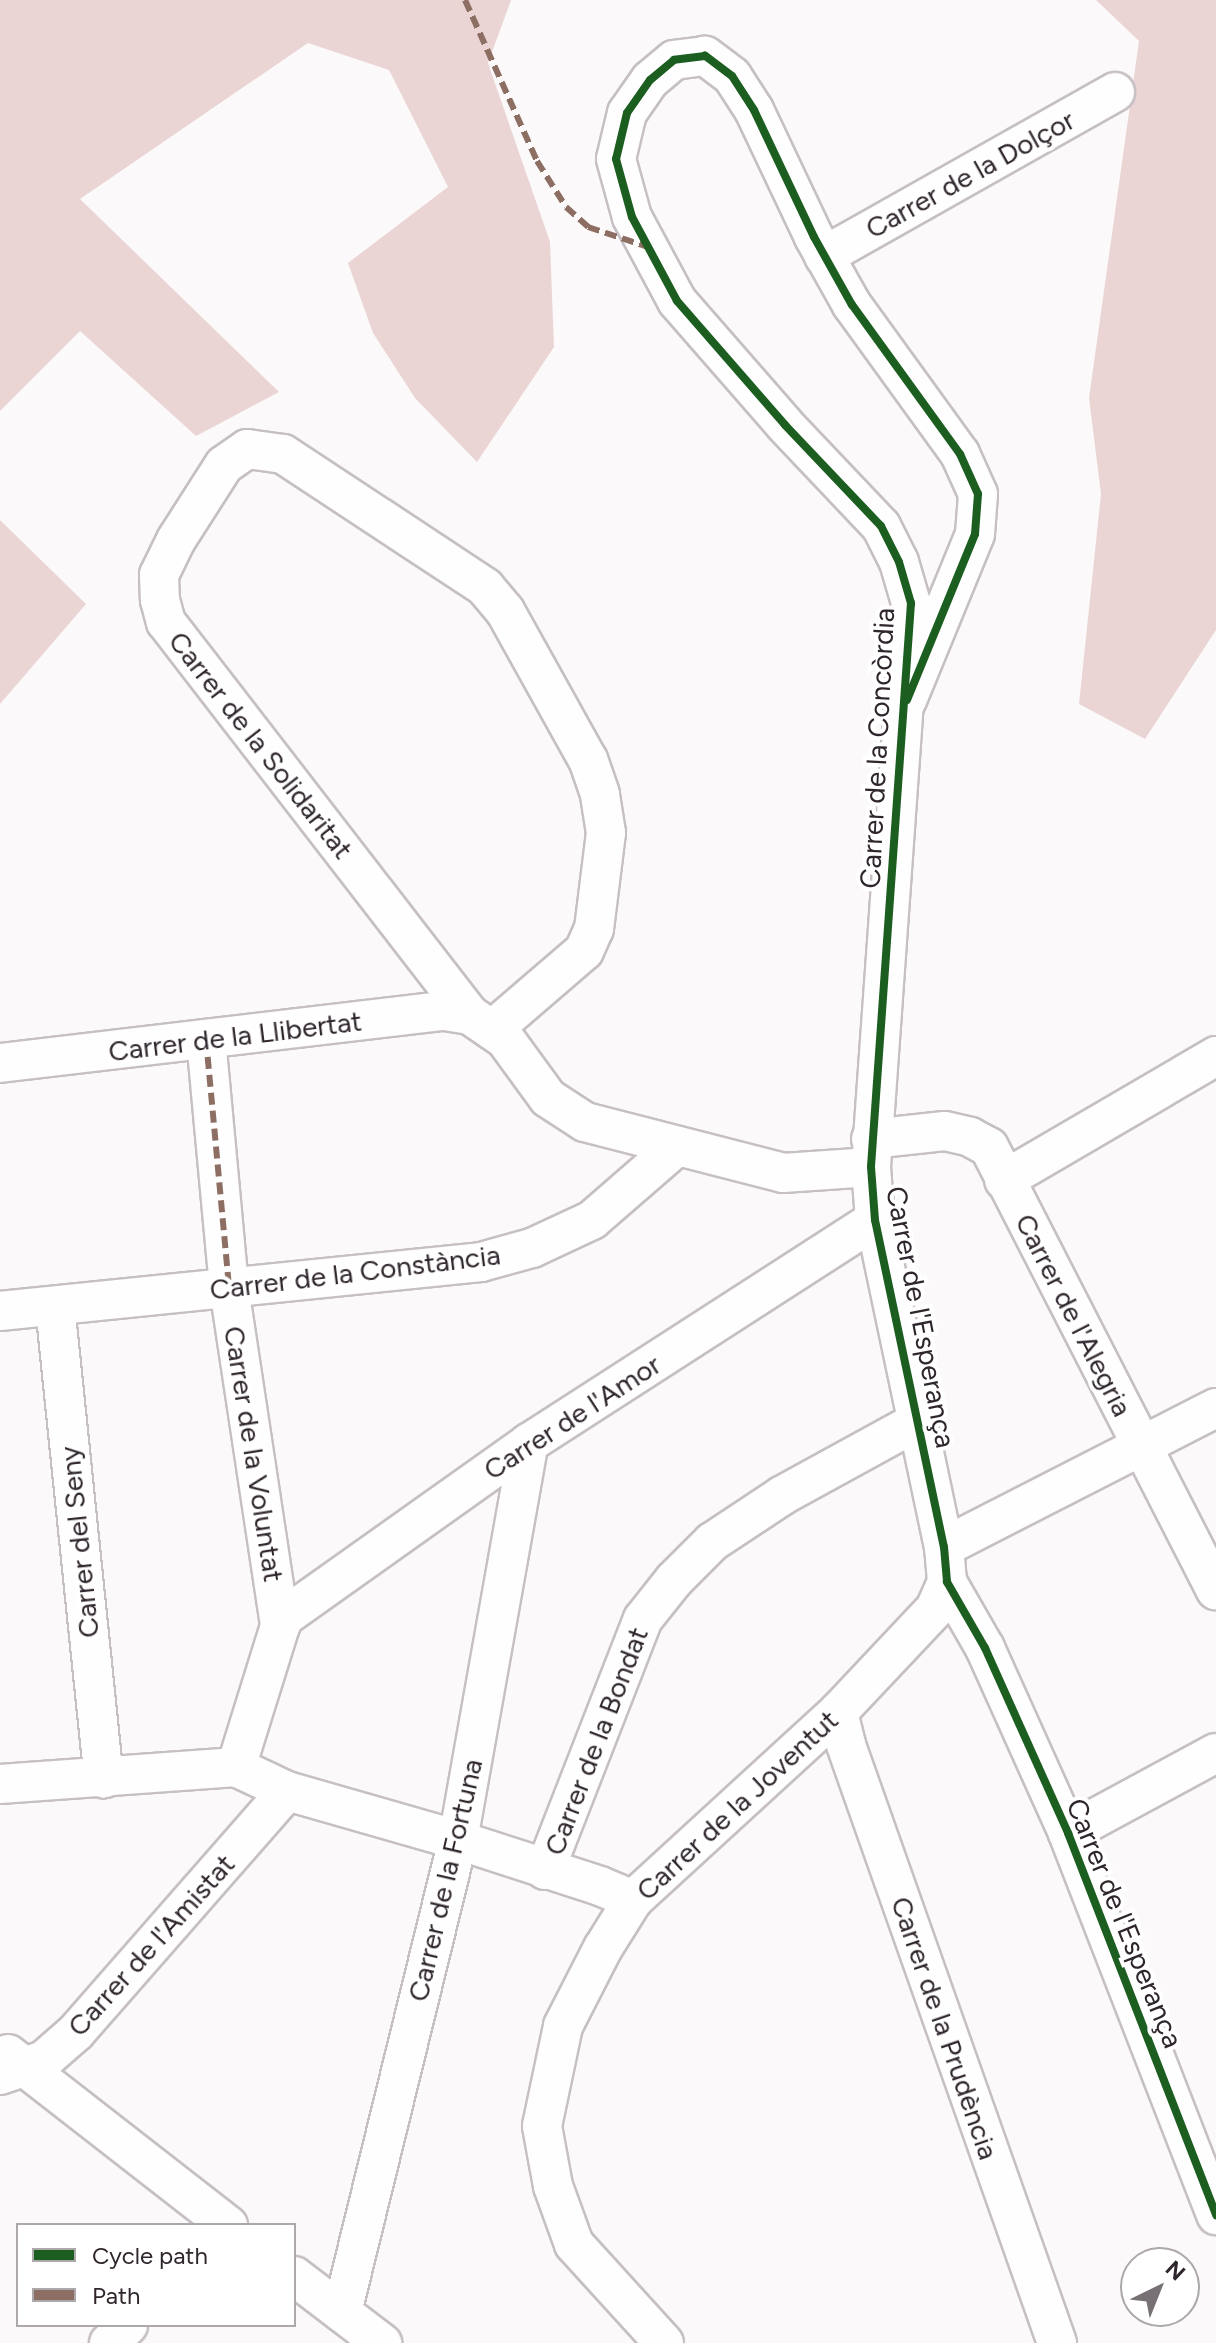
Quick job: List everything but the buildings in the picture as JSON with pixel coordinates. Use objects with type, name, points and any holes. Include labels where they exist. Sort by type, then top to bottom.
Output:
[{"type":"street","name":"Carrer de la Concòrdia","points":[[824,256],[754,110],[732,76],[705,56],[674,60],[650,80],[627,113],[616,159],[632,217],[677,301],[785,425],[881,526],[899,562],[911,603],[907,700],[871,1153]]},
{"type":"street","name":"Carrer de la Dolçor","points":[[824,256],[1115,92]]},
{"type":"street","points":[[824,256],[852,305],[960,454],[978,494],[975,534],[907,700]]},
{"type":"street","name":"Carrer de la Solidaritat","points":[[481,1022],[584,951],[594,929],[606,833],[600,794],[588,760],[505,611],[485,587],[283,454],[247,449],[224,465],[176,540],[159,575],[160,600],[166,622],[481,1022],[505,1039],[548,1098],[585,1122],[677,1146]]},
{"type":"street","name":"Carrer de la Llibertat","points":[[0,1063],[445,1011],[481,1022]]},
{"type":"street","name":"Carrer de la Voluntat","points":[[206,1039],[229,1288],[280,1626],[236,1767]]},
{"type":"street","points":[[1004,1180],[1214,1059]]},
{"type":"street","name":"Carrer de l'Alegria","points":[[677,1146],[783,1173],[871,1153],[945,1131],[970,1137],[989,1147],[1216,1590]]},
{"type":"street","name":"Carrer de la Constància","points":[[0,1311],[481,1262],[532,1248],[592,1220],[677,1146]]},
{"type":"street","name":"Carrer de l'Esperança","points":[[871,1153],[875,1220],[946,1565],[1068,1833],[1216,2215]]},
{"type":"street","name":"Carrer de l'Amor","points":[[280,1626],[284,1617],[529,1443],[875,1220]]},
{"type":"street","name":"Carrer del Seny","points":[[55,1306],[104,1778]]},
{"type":"street","points":[[946,1565],[1142,1447],[1216,1408]]},
{"type":"street","name":"Carrer de la Bondat","points":[[545,1870],[643,1619],[674,1580],[712,1542],[783,1495],[918,1421]]},
{"type":"street","name":"Carrer de la Fortuna","points":[[342,2312],[458,1840],[529,1443]]},
{"type":"street","name":"Carrer de la Joventut","points":[[664,2343],[574,2244],[553,2186],[542,2126],[563,2026],[603,1948],[633,1900],[838,1712],[935,1609],[946,1565]]},
{"type":"street","name":"Carrer de la Prudència","points":[[838,1712],[846,1745],[1057,2343]]},
{"type":"street","points":[[1068,1833],[1216,1753]]},
{"type":"street","points":[[0,1784],[236,1767],[287,1791],[458,1840],[600,1886],[633,1900]]},
{"type":"street","name":"Carrer de l'Amistat","points":[[8,2063],[44,2060],[76,2032],[287,1791]]},
{"type":"street","points":[[8,2063],[225,2223]]},
{"type":"street","points":[[296,2278],[382,2343]]},
{"type":"street","points":[[109,2343],[126,2327]]},
{"type":"shaded area","points":[[0,0],[511,0],[488,63],[550,242],[554,347],[477,462],[415,398],[373,333],[348,263],[448,187],[389,70],[308,43],[80,199],[279,392],[196,436],[80,331],[0,411]]},
{"type":"shaded area","points":[[1096,0],[1216,0],[1216,630],[1145,739],[1079,704],[1101,494],[1089,398],[1139,41]]},
{"type":"shaded area","points":[[0,520],[86,604],[0,704]]},
{"type":"marked path","points":[[465,0],[537,161],[566,207],[588,227],[648,247]]},
{"type":"marked path","points":[[206,1039],[229,1288]]},
{"type":"cycle path","points":[[907,700],[975,534],[978,494],[960,454],[852,305],[814,237],[754,110],[732,76],[705,56],[674,60],[650,80],[627,113],[616,159],[632,217],[677,301],[785,425],[881,526],[899,562],[911,603],[871,1167],[875,1220],[944,1547],[947,1582],[985,1648],[1068,1833],[1216,2215]]}]
